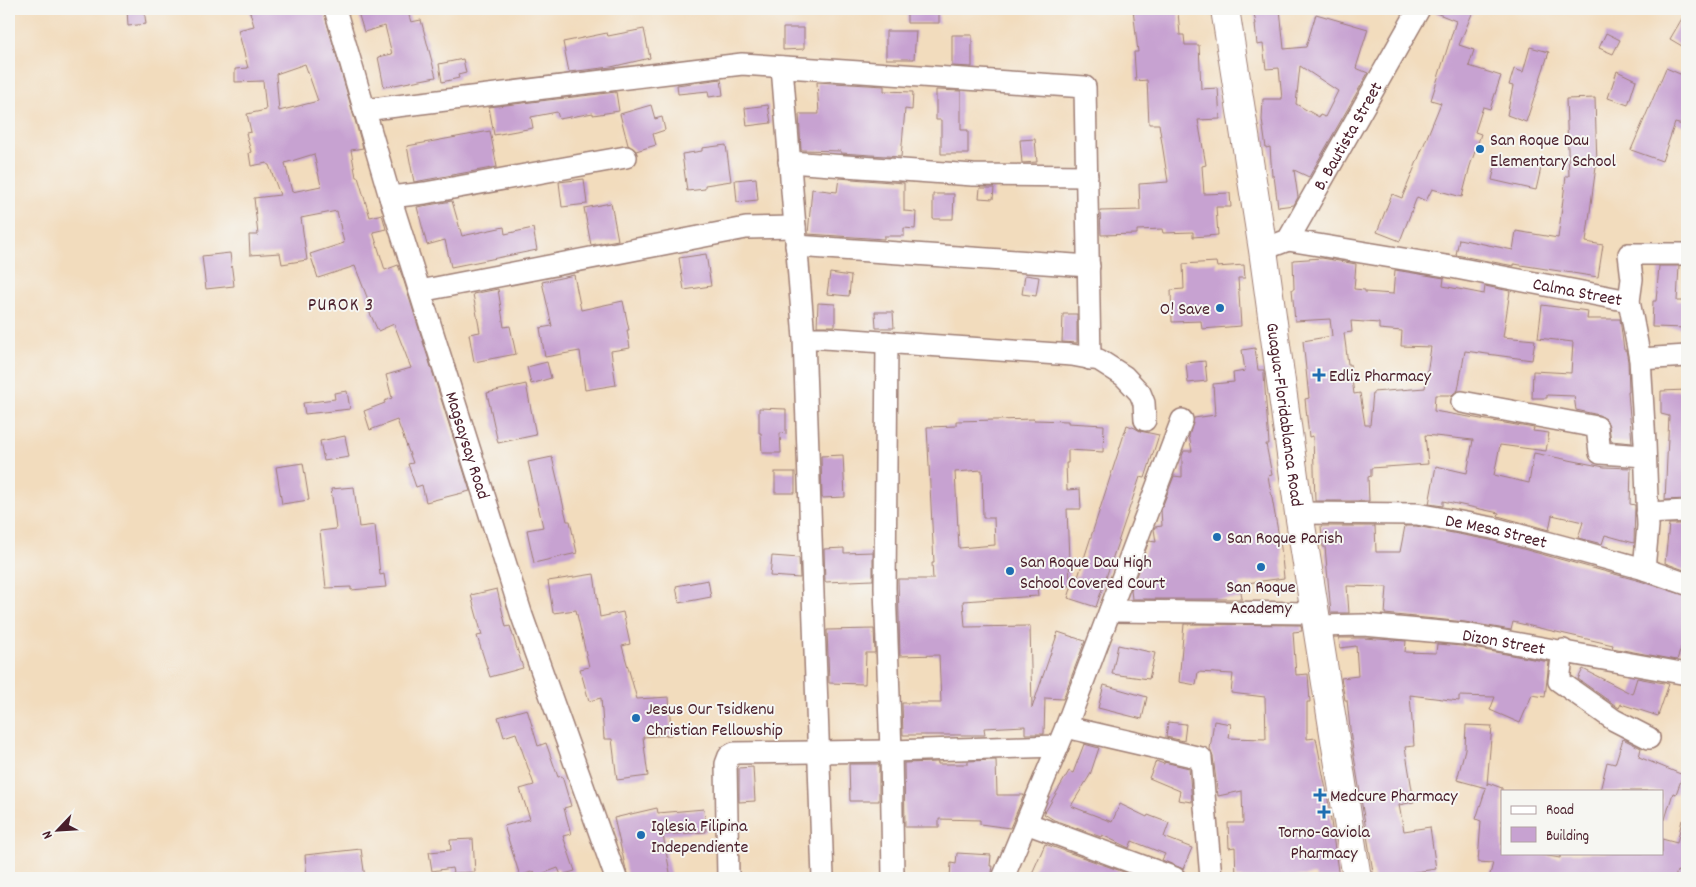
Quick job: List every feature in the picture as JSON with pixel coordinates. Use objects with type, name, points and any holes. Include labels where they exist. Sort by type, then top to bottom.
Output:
[{"type":"main road","name":"Guagua-Floridablanca Road","points":[[1225,9],[1276,245],[1299,513],[1357,878]]},
{"type":"street","name":"Magsaysay Road","points":[[336,9],[390,198],[522,616],[616,878]]},
{"type":"street","name":"B. Bautista Street","points":[[1276,245],[1419,9]]},
{"type":"street","points":[[364,110],[742,64],[1086,88],[1090,359]]},
{"type":"street","points":[[782,67],[804,338],[823,878]]},
{"type":"street","points":[[390,198],[626,157]]},
{"type":"street","points":[[789,162],[973,175],[1087,176]]},
{"type":"street","points":[[420,290],[746,228],[796,236],[1089,266]]},
{"type":"street","name":"Calma Street","points":[[1276,245],[1446,266],[1629,300],[1640,359],[1648,526],[1644,569]]},
{"type":"street","points":[[1629,300],[1632,279],[1629,254],[1687,254]]},
{"type":"street","points":[[804,338],[1072,355],[1099,360],[1124,376],[1140,393],[1144,402],[1145,420]]},
{"type":"street","points":[[887,342],[885,588],[891,751],[893,878]]},
{"type":"street","points":[[1640,359],[1687,356]]},
{"type":"street","points":[[1462,402],[1597,427],[1600,453],[1645,456]]},
{"type":"street","points":[[1003,878],[1062,737],[1182,420]]},
{"type":"street","points":[[1647,513],[1687,511]]},
{"type":"street","name":"De Mesa Street","points":[[1299,513],[1417,514],[1492,528],[1644,569],[1687,584]]},
{"type":"street","name":"Dizon Street","points":[[1110,611],[1316,620],[1464,634],[1563,650],[1687,674]]},
{"type":"street","points":[[1563,650],[1559,681],[1614,720],[1649,738]]},
{"type":"street","points":[[728,878],[726,764],[728,756],[739,752],[891,751],[1062,737],[1201,758],[1211,878]]},
{"type":"street","points":[[1026,823],[1175,878]]},
{"type":"building","points":[[127,9],[144,9],[146,24],[128,26]]},
{"type":"building","points":[[249,9],[323,9],[363,148],[351,150],[356,177],[358,177],[370,217],[382,214],[386,229],[373,232],[385,270],[398,265],[403,278],[470,491],[426,502],[422,485],[416,487],[408,464],[413,463],[397,420],[370,430],[364,411],[385,403],[384,401],[392,398],[386,375],[411,368],[394,324],[378,331],[369,311],[372,310],[355,266],[318,278],[310,254],[344,243],[337,211],[301,218],[307,260],[282,264],[280,253],[250,255],[249,235],[258,235],[254,198],[280,195],[267,163],[251,166],[249,153],[251,152],[246,133],[251,132],[247,114],[266,110],[263,81],[235,82],[235,69],[248,68],[238,30],[254,26]],"holes":[[[305,64],[318,101],[279,111],[276,74]],[[314,154],[321,186],[292,192],[285,163]]]},
{"type":"building","points":[[357,9],[407,9],[411,22],[421,20],[436,77],[384,87],[378,57],[392,54],[385,26],[364,32]]},
{"type":"building","points":[[907,9],[936,9],[936,11],[939,11],[939,23],[907,23]]},
{"type":"building","points":[[1133,9],[1167,9],[1168,13],[1178,12],[1180,35],[1184,35],[1185,45],[1199,45],[1201,89],[1218,88],[1220,119],[1198,120],[1206,165],[1202,166],[1204,194],[1230,193],[1231,207],[1216,207],[1218,235],[1193,237],[1193,232],[1163,233],[1162,229],[1137,230],[1137,234],[1101,235],[1100,211],[1140,210],[1139,184],[1168,182],[1159,124],[1149,124],[1147,80],[1136,81],[1134,52],[1138,52]]},
{"type":"building","points":[[1253,9],[1280,9],[1284,49],[1306,47],[1316,14],[1368,29],[1356,68],[1368,73],[1309,177],[1294,170],[1298,197],[1294,205],[1278,207],[1274,176],[1272,176],[1270,147],[1266,148],[1262,120],[1263,99],[1282,99],[1279,68],[1266,69],[1263,44],[1257,45]],"holes":[[[1300,66],[1338,91],[1325,117],[1320,115],[1319,117],[1296,104]]]},
{"type":"building","points":[[1431,9],[1474,9],[1459,45],[1474,50],[1469,66],[1501,76],[1490,109],[1483,107],[1475,132],[1481,134],[1462,197],[1432,189],[1426,201],[1417,197],[1400,241],[1377,232],[1392,194],[1402,198],[1441,103],[1431,100],[1456,21],[1431,11]]},
{"type":"building","points":[[1687,10],[1687,49],[1670,39]]},
{"type":"building","points":[[783,28],[804,28],[804,49],[783,50]]},
{"type":"building","points":[[644,29],[650,58],[611,67],[569,72],[563,42],[607,33],[608,36]]},
{"type":"building","points":[[886,31],[916,31],[914,59],[886,59]]},
{"type":"building","points":[[1606,33],[1620,40],[1613,54],[1599,48]]},
{"type":"building","points":[[952,35],[972,35],[972,67],[952,66]]},
{"type":"building","points":[[1530,47],[1549,52],[1526,122],[1507,115],[1513,86],[1509,85],[1514,69],[1523,72]]},
{"type":"building","points":[[463,59],[466,73],[458,75],[459,78],[442,82],[439,64]]},
{"type":"building","points":[[1666,68],[1687,77],[1687,126],[1675,123],[1662,161],[1631,150]]},
{"type":"building","points":[[1617,71],[1636,80],[1628,105],[1608,98]]},
{"type":"building","points":[[721,79],[723,95],[709,97],[708,91],[678,94],[677,85]]},
{"type":"building","points":[[817,82],[884,86],[884,91],[913,92],[912,110],[905,109],[901,157],[841,153],[841,151],[801,150],[799,114],[819,114]]},
{"type":"building","points":[[936,90],[961,91],[961,130],[968,130],[968,154],[941,154],[941,120],[936,120]]},
{"type":"building","points":[[616,92],[619,111],[559,119],[557,112],[531,117],[533,128],[494,135],[489,107]]},
{"type":"building","points":[[1595,98],[1597,166],[1586,242],[1603,245],[1598,277],[1514,264],[1514,266],[1456,255],[1459,239],[1513,250],[1516,231],[1558,238],[1566,176],[1569,176],[1566,99]]},
{"type":"building","points":[[651,105],[655,119],[662,117],[665,130],[653,134],[656,145],[636,151],[628,145],[620,114]]},
{"type":"building","points":[[768,105],[771,123],[747,126],[745,108]]},
{"type":"building","points":[[490,131],[497,167],[414,182],[407,146]]},
{"type":"building","points":[[1035,139],[1037,162],[1022,163],[1020,140]]},
{"type":"building","points":[[726,145],[731,181],[705,185],[705,189],[687,191],[682,154],[702,151],[702,148]]},
{"type":"building","points":[[1497,158],[1541,168],[1536,190],[1492,180]]},
{"type":"building","points":[[756,178],[758,200],[737,202],[735,180]]},
{"type":"building","points":[[839,178],[904,183],[904,211],[916,212],[915,229],[904,228],[904,236],[884,236],[884,239],[808,234],[812,189],[837,192]]},
{"type":"building","points":[[584,179],[587,204],[562,207],[559,182]]},
{"type":"building","points":[[980,188],[994,188],[993,199],[979,198]]},
{"type":"building","points":[[933,194],[954,194],[953,219],[933,219]]},
{"type":"building","points":[[452,201],[462,236],[504,227],[505,234],[533,228],[537,250],[451,267],[445,240],[427,245],[417,207]]},
{"type":"building","points":[[611,203],[618,240],[591,245],[584,208]]},
{"type":"building","points":[[230,253],[234,286],[206,289],[202,256]]},
{"type":"building","points":[[706,254],[711,286],[684,290],[679,258]]},
{"type":"building","points":[[1322,258],[1356,264],[1354,289],[1365,290],[1365,292],[1393,294],[1395,270],[1444,278],[1443,286],[1484,294],[1485,286],[1510,291],[1503,337],[1535,340],[1532,360],[1465,351],[1458,390],[1452,395],[1435,395],[1434,411],[1534,428],[1533,431],[1549,433],[1546,451],[1500,445],[1494,475],[1529,483],[1534,453],[1604,467],[1631,468],[1630,504],[1635,505],[1634,543],[1605,535],[1602,544],[1578,538],[1583,522],[1552,515],[1549,530],[1498,516],[1499,513],[1443,501],[1443,506],[1429,504],[1436,466],[1467,473],[1473,440],[1425,435],[1428,464],[1371,468],[1371,476],[1368,477],[1369,501],[1315,501],[1313,436],[1309,437],[1305,399],[1309,398],[1303,341],[1332,336],[1330,319],[1295,321],[1292,289],[1294,289],[1293,260]],"holes":[[[1351,321],[1379,323],[1379,329],[1402,331],[1401,346],[1431,347],[1425,388],[1373,392],[1370,425],[1365,425],[1360,393],[1354,394],[1344,333],[1352,332]]]},
{"type":"building","points":[[1216,262],[1217,267],[1244,265],[1245,278],[1238,278],[1241,326],[1202,329],[1201,321],[1172,322],[1171,290],[1184,289],[1183,264]]},
{"type":"building","points":[[1659,266],[1679,266],[1677,301],[1687,301],[1687,328],[1652,327],[1653,301],[1656,301]]},
{"type":"building","points":[[830,273],[851,276],[849,296],[827,294]]},
{"type":"building","points":[[574,275],[581,310],[623,301],[629,330],[627,330],[630,348],[611,351],[616,385],[585,390],[580,351],[545,357],[540,328],[552,326],[542,282]]},
{"type":"building","points":[[1025,275],[1039,277],[1036,296],[1022,294]]},
{"type":"building","points":[[498,289],[504,327],[510,326],[516,354],[474,362],[469,334],[480,332],[473,294]]},
{"type":"building","points":[[818,303],[835,304],[835,326],[817,326]]},
{"type":"building","points":[[1542,305],[1588,311],[1587,319],[1620,319],[1624,350],[1626,350],[1628,361],[1628,392],[1632,443],[1611,441],[1606,419],[1599,415],[1576,410],[1574,396],[1547,395],[1547,398],[1532,398],[1533,371],[1571,373],[1573,342],[1538,338]]},
{"type":"building","points":[[875,312],[893,312],[894,328],[876,328]]},
{"type":"building","points":[[1063,314],[1077,314],[1077,343],[1062,342]]},
{"type":"building","points":[[1255,348],[1258,370],[1264,370],[1269,444],[1266,444],[1272,475],[1268,476],[1281,548],[1284,578],[1240,584],[1242,599],[1132,599],[1131,590],[1149,541],[1156,542],[1154,529],[1155,527],[1162,526],[1161,510],[1174,476],[1182,477],[1182,456],[1184,451],[1192,451],[1189,436],[1194,418],[1215,415],[1213,384],[1234,382],[1233,373],[1245,371],[1242,350]]},
{"type":"building","points":[[1205,361],[1207,381],[1188,383],[1186,363]]},
{"type":"building","points":[[547,362],[551,378],[531,384],[527,367]]},
{"type":"building","points":[[526,384],[536,435],[498,443],[487,393]]},
{"type":"building","points":[[1687,390],[1687,467],[1685,467],[1687,499],[1665,500],[1669,416],[1661,414],[1661,391]]},
{"type":"building","points":[[347,391],[350,409],[305,414],[303,403],[335,399],[334,393]]},
{"type":"building","points":[[759,408],[786,409],[786,434],[780,433],[781,453],[762,453],[761,433],[759,433]]},
{"type":"building","points":[[1034,419],[1104,425],[1103,452],[1068,450],[1068,463],[1066,463],[1067,490],[1080,489],[1081,509],[1067,509],[1070,586],[1037,587],[1038,596],[963,601],[965,627],[1030,626],[1032,708],[1058,632],[1085,641],[1063,699],[1045,698],[1044,734],[1025,734],[1025,726],[984,728],[985,735],[903,735],[902,703],[941,703],[939,655],[900,656],[898,579],[933,579],[932,563],[934,563],[927,427],[956,426],[956,421]],"holes":[[[982,470],[983,518],[994,518],[995,545],[959,548],[955,472]]]},
{"type":"building","points":[[1127,425],[1140,431],[1159,435],[1145,478],[1140,477],[1096,607],[1068,598],[1075,576],[1078,577]]},
{"type":"building","points":[[345,436],[349,457],[324,461],[320,441]]},
{"type":"building","points":[[843,455],[845,497],[822,498],[821,456]]},
{"type":"building","points":[[552,457],[567,521],[570,521],[577,553],[534,563],[527,530],[543,527],[528,462]]},
{"type":"building","points":[[303,463],[309,500],[282,504],[276,467]]},
{"type":"building","points":[[775,472],[795,472],[795,493],[775,493]]},
{"type":"building","points":[[354,487],[359,527],[375,525],[380,575],[384,574],[386,587],[351,590],[351,587],[326,588],[320,531],[336,529],[331,489]]},
{"type":"building","points":[[1669,524],[1687,524],[1687,571],[1665,563]]},
{"type":"building","points":[[1321,526],[1375,526],[1376,552],[1400,552],[1405,526],[1416,526],[1490,540],[1640,581],[1687,596],[1687,630],[1677,660],[1612,648],[1613,645],[1513,622],[1511,630],[1465,622],[1385,614],[1387,587],[1347,586],[1349,613],[1331,613],[1325,547],[1323,547]]},
{"type":"building","points":[[844,548],[844,553],[873,552],[873,580],[825,582],[824,549]]},
{"type":"building","points":[[772,556],[799,558],[800,578],[770,576]]},
{"type":"building","points":[[594,574],[600,617],[623,612],[630,644],[622,646],[637,699],[669,697],[671,735],[643,737],[648,776],[617,780],[612,739],[604,739],[601,698],[589,701],[580,669],[589,667],[576,610],[553,613],[548,581]]},
{"type":"building","points":[[708,580],[711,597],[679,603],[676,586]]},
{"type":"building","points":[[497,589],[506,627],[510,626],[523,668],[490,677],[477,636],[482,635],[471,595]]},
{"type":"building","points":[[1184,624],[1301,625],[1302,631],[1293,632],[1296,675],[1308,674],[1310,702],[1307,702],[1307,739],[1316,738],[1328,800],[1339,878],[1316,878],[1315,875],[1236,878],[1235,847],[1229,848],[1228,823],[1243,823],[1242,791],[1218,796],[1213,757],[1210,749],[1214,721],[1231,724],[1229,738],[1266,739],[1265,697],[1231,693],[1233,674],[1198,672],[1196,685],[1179,682]]},
{"type":"building","points":[[874,629],[875,653],[866,653],[865,684],[829,683],[827,630]]},
{"type":"building","points":[[1339,638],[1406,641],[1405,652],[1436,653],[1437,644],[1462,646],[1549,662],[1545,697],[1532,695],[1520,723],[1490,710],[1495,697],[1459,696],[1459,701],[1410,695],[1414,746],[1405,747],[1414,802],[1399,805],[1404,831],[1430,827],[1436,869],[1408,873],[1409,878],[1374,878],[1351,738],[1347,700],[1345,700],[1341,678],[1358,676],[1356,646],[1340,648]]},
{"type":"building","points":[[1118,645],[1155,653],[1149,679],[1112,674]]},
{"type":"building","points":[[1583,669],[1632,694],[1637,678],[1669,684],[1658,716],[1621,704],[1619,708],[1578,679]]},
{"type":"building","points":[[1104,685],[1147,697],[1142,719],[1098,708]]},
{"type":"building","points":[[527,709],[538,746],[546,743],[558,777],[562,776],[571,806],[564,808],[571,834],[563,836],[575,871],[561,875],[558,868],[536,876],[534,871],[520,876],[504,826],[530,819],[520,789],[534,785],[516,733],[504,737],[498,717]]},
{"type":"building","points":[[1168,722],[1186,724],[1184,741],[1166,737]]},
{"type":"building","points":[[1466,725],[1492,726],[1487,785],[1488,783],[1502,788],[1501,854],[1536,854],[1560,858],[1561,854],[1664,854],[1664,840],[1677,843],[1682,820],[1687,821],[1687,874],[1677,871],[1675,878],[1489,878],[1493,863],[1478,862],[1481,821],[1476,819],[1486,788],[1457,780],[1465,749]]},
{"type":"building","points":[[1623,739],[1641,748],[1639,757],[1683,775],[1676,794],[1673,793],[1665,819],[1664,790],[1600,790],[1607,762],[1615,764]]},
{"type":"building","points":[[1084,744],[1099,748],[1090,775],[1071,806],[1112,822],[1120,804],[1147,817],[1148,815],[1169,823],[1164,837],[1192,848],[1183,869],[1162,860],[1165,854],[1132,841],[1129,848],[1102,835],[1101,837],[1054,820],[1044,814],[1069,771],[1073,773]]},
{"type":"building","points":[[996,760],[997,795],[1024,795],[1010,828],[980,824],[980,820],[939,819],[939,827],[905,827],[904,763],[938,762],[938,764],[968,764],[968,761]]},
{"type":"building","points":[[1156,761],[1189,768],[1192,802],[1178,800],[1180,791],[1149,778]]},
{"type":"building","points":[[849,764],[879,764],[879,801],[850,801]]},
{"type":"building","points":[[753,767],[755,801],[739,802],[739,768]]},
{"type":"building","points":[[657,808],[658,813],[704,809],[706,832],[663,835],[671,878],[628,878],[614,818]]},
{"type":"building","points":[[473,839],[475,872],[453,873],[452,868],[432,871],[429,852],[451,850],[450,840]]},
{"type":"building","points":[[1045,844],[1135,876],[1134,878],[1030,878]]},
{"type":"building","points":[[361,849],[365,878],[307,878],[305,855]]},
{"type":"building","points":[[957,853],[991,855],[990,866],[993,866],[991,878],[950,878],[951,863],[956,864]]},
{"type":"place","name":"San Roque Dau Elementary School","points":[[1480,149]]},
{"type":"place","name":"O! Save","points":[[1220,308]]},
{"type":"place","name":"Edliz Pharmacy","points":[[1319,375]]},
{"type":"place","name":"San Roque Parish","points":[[1217,537]]},
{"type":"place","name":"San Roque Academy","points":[[1261,567]]},
{"type":"place","name":"San Roque Dau High School Covered Court","points":[[1010,571]]},
{"type":"place","name":"Jesus Our Tsidkenu Christian Fellowship","points":[[636,718]]},
{"type":"place","name":"Medcure Pharmacy","points":[[1320,795]]},
{"type":"place","name":"Torno-Gaviola Pharmacy","points":[[1324,812]]},
{"type":"place","name":"Iglesia Filipina Independiente","points":[[641,835]]},
{"type":"district","name":"PUROK 3","points":[[341,303]]}]
